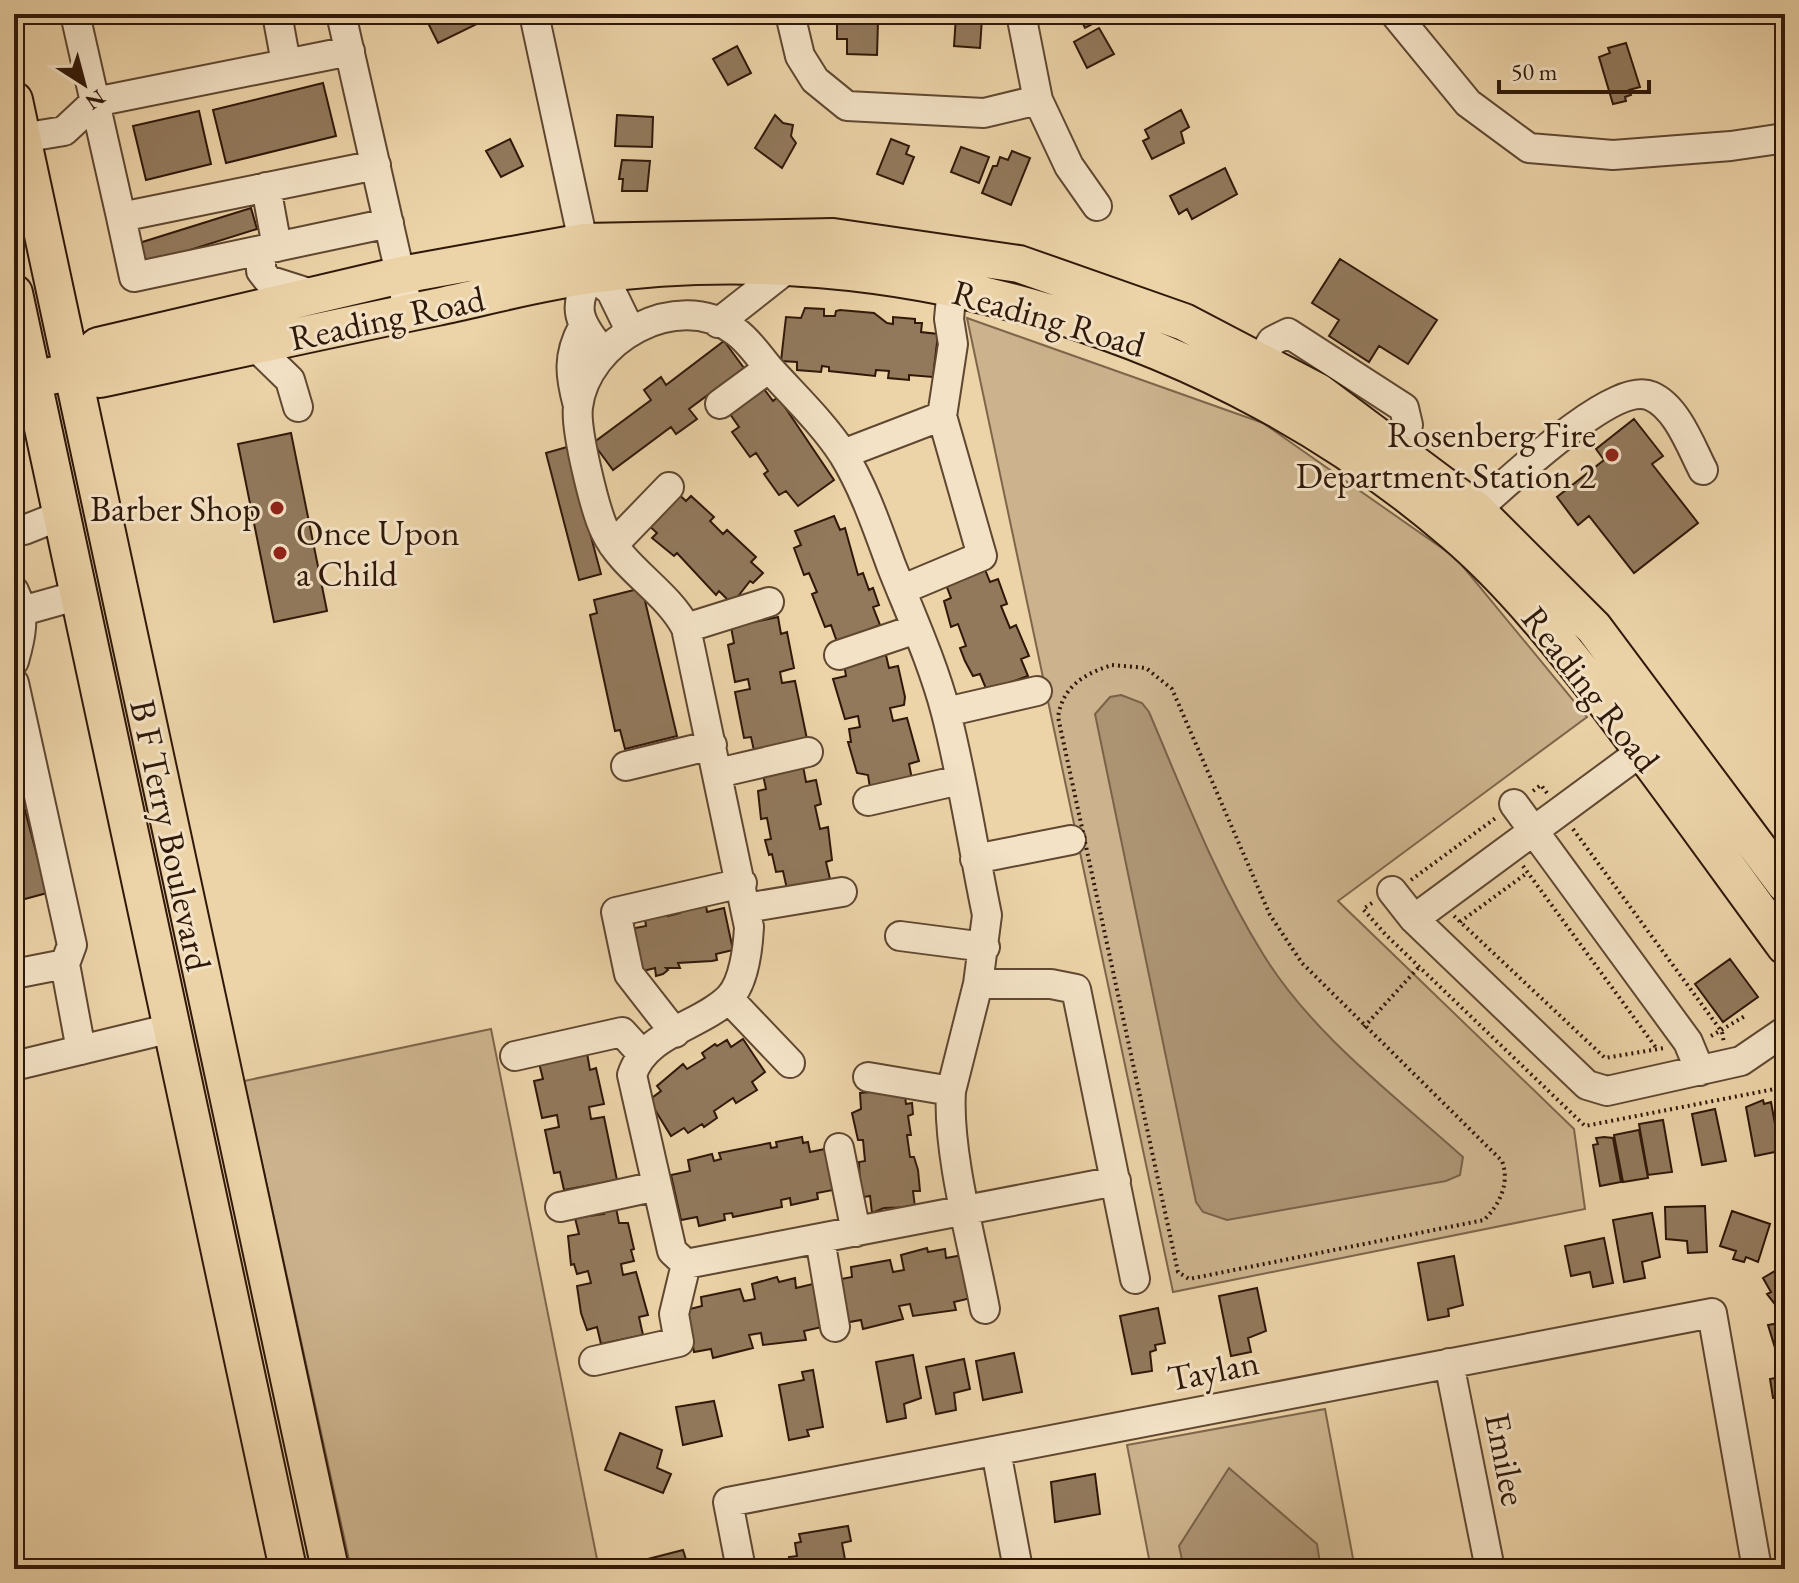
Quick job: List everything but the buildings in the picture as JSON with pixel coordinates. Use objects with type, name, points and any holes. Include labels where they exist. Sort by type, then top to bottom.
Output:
[{"type":"main road","name":"B F Terry Boulevard","points":[[14,100],[330,1569]]},
{"type":"main road","name":"Reading Road","points":[[73,371],[98,346],[401,275],[833,237],[1019,264],[1184,322],[1318,392],[1379,450],[1454,532],[1780,868]]},
{"type":"main road","name":"Reading Road","points":[[23,382],[73,371],[100,379],[409,313],[587,259],[788,268],[952,287],[1056,313],[1152,346],[1379,450],[1476,510],[1594,628],[1656,741],[1785,946]]},
{"type":"main road","name":"B F Terry Boulevard","points":[[14,293],[23,382],[62,515],[288,1569]]},
{"type":"street","points":[[75,14],[134,277],[389,223]]},
{"type":"street","points":[[277,14],[286,63]]},
{"type":"street","points":[[341,14],[409,313]]},
{"type":"street","points":[[534,14],[587,259],[611,291],[630,330]]},
{"type":"street","points":[[790,14],[800,56],[815,80],[847,106],[984,113],[1038,100]]},
{"type":"street","points":[[1021,14],[1038,100],[1069,166],[1097,206]]},
{"type":"street","points":[[1395,14],[1468,103],[1529,148],[1613,155],[1785,138]]},
{"type":"street","points":[[22,138],[64,131],[95,102],[350,51]]},
{"type":"street","points":[[121,217],[376,165]]},
{"type":"street","points":[[266,187],[269,248],[261,271],[268,280],[315,295]]},
{"type":"street","points":[[587,259],[578,296],[583,327],[603,352]]},
{"type":"street","points":[[718,323],[788,268]]},
{"type":"street","points":[[901,590],[982,556],[942,416],[953,344],[949,319],[952,287]]},
{"type":"street","points":[[578,407],[588,378],[603,352],[630,330],[647,321],[677,317],[707,318],[735,330],[769,368],[843,454],[864,494],[946,712],[987,915],[978,984],[951,1091],[949,1115],[985,1309]]},
{"type":"street","points":[[583,327],[571,349],[570,374],[581,438],[604,530],[613,545],[679,613],[686,628],[744,896],[748,945],[729,999],[643,1055],[632,1075],[672,1251],[686,1264]]},
{"type":"street","points":[[255,346],[290,380],[298,407]]},
{"type":"street","points":[[720,404],[769,368]]},
{"type":"street","points":[[1476,510],[1543,451],[1581,423],[1607,405],[1639,392],[1654,397],[1681,427],[1703,470]]},
{"type":"street","points":[[843,454],[942,416]]},
{"type":"street","points":[[613,545],[669,487]]},
{"type":"street","points":[[15,533],[62,515]]},
{"type":"street","points":[[14,661],[18,601],[79,595]]},
{"type":"street","points":[[686,628],[769,602]]},
{"type":"street","points":[[839,655],[916,629]]},
{"type":"street","points":[[14,683],[72,945],[65,964],[81,1050]]},
{"type":"street","points":[[946,712],[1037,691]]},
{"type":"street","points":[[1414,919],[1656,741]]},
{"type":"street","points":[[626,766],[712,745]]},
{"type":"street","points":[[718,773],[808,752]]},
{"type":"street","points":[[868,801],[960,780]]},
{"type":"street","points":[[1514,804],[1688,1042],[1700,1071]]},
{"type":"street","points":[[975,859],[1071,840]]},
{"type":"street","points":[[1392,891],[1414,919],[1587,1085],[1607,1091],[1741,1061],[1785,1031]]},
{"type":"street","points":[[675,1033],[629,974],[616,912],[744,896],[842,892]]},
{"type":"street","points":[[900,936],[985,947]]},
{"type":"street","points":[[14,974],[65,964]]},
{"type":"street","points":[[978,984],[1051,984],[1076,989],[1135,1279]]},
{"type":"street","points":[[729,999],[790,1063]]},
{"type":"street","points":[[14,1066],[172,1028]]},
{"type":"street","points":[[515,1056],[622,1032],[643,1055]]},
{"type":"street","points":[[868,1077],[951,1091]]},
{"type":"street","points":[[839,1148],[856,1232]]},
{"type":"street","points":[[686,1264],[1116,1181]]},
{"type":"street","points":[[560,1207],[657,1186]]},
{"type":"street","points":[[820,1239],[835,1327]]},
{"type":"street","points":[[594,1361],[679,1342],[674,1314],[686,1264]]},
{"type":"street","name":"Taylan","points":[[741,1569],[728,1502],[1712,1313],[1757,1569]]},
{"type":"street","name":"Emilee","points":[[1449,1363],[1490,1569]]},
{"type":"street","points":[[996,1451],[1018,1569]]},
{"type":"path","points":[[1128,665],[1146,668],[1172,689],[1270,915],[1313,976],[1364,1027],[1497,1155],[1506,1178],[1492,1212],[1477,1224],[1182,1277],[1175,1265],[1058,717],[1073,684],[1097,670],[1128,665]]},
{"type":"path","points":[[1363,909],[1416,877],[1541,785],[1722,1032],[1735,1096]]},
{"type":"path","points":[[1490,822],[1657,1050]]},
{"type":"path","points":[[1364,1027],[1422,968],[1437,957],[1441,945],[1460,922],[1578,836]]},
{"type":"path","points":[[1438,900],[1605,1058],[1657,1050],[1722,1032],[1745,1016]]},
{"type":"shaded area","points":[[967,318],[1263,423],[1456,558],[1587,717],[1338,901],[1574,1129],[1585,1209],[1173,1292]]},
{"type":"shaded area","points":[[1121,695],[1142,703],[1149,712],[1230,896],[1283,983],[1330,1037],[1463,1157],[1460,1175],[1446,1181],[1227,1220],[1203,1212],[1196,1202],[1095,714],[1110,697]]},
{"type":"shaded area","points":[[491,1029],[599,1569],[351,1569],[244,1081]]},
{"type":"shaded area","points":[[1325,1409],[1355,1569],[1151,1569],[1127,1445]]},
{"type":"shaded area","points":[[1229,1468],[1317,1544],[1321,1569],[1184,1569],[1179,1546]]},
{"type":"place","name":"Rosenberg Fire Department Station 2","points":[[1612,455]]},
{"type":"place","name":"Barber Shop","points":[[277,508]]},
{"type":"place","name":"Once Upon a Child","points":[[280,553]]}]
